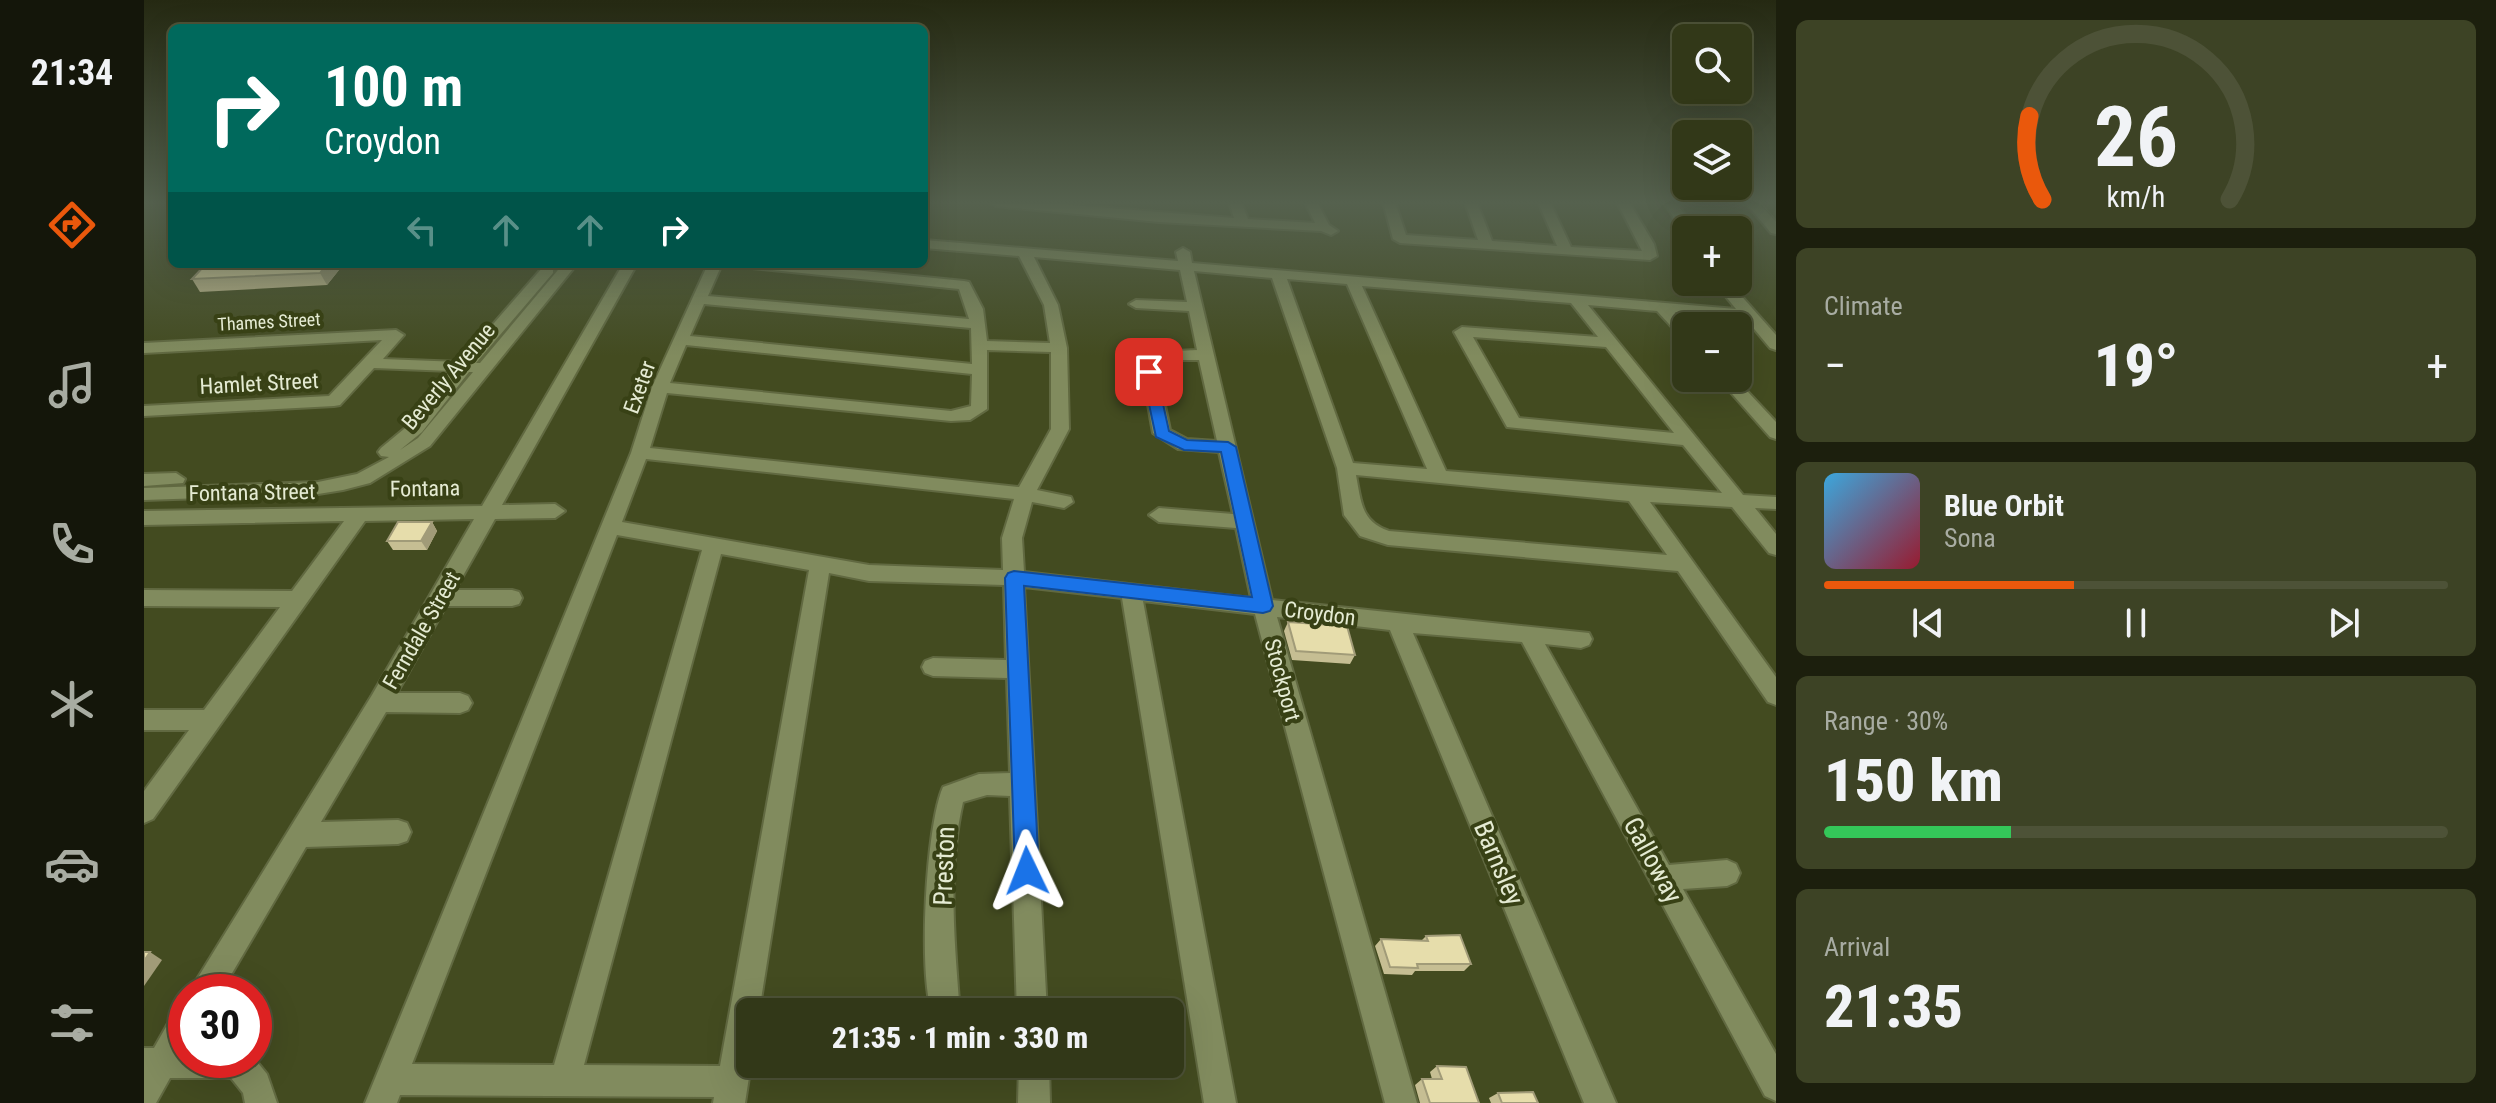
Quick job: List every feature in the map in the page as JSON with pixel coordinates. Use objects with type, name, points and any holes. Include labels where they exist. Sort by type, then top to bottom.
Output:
[{"type":"street","points":[[1025,253],[1051,305],[1059,348],[1060,429],[1025,494],[1012,538],[1032,998]]},
{"type":"street","points":[[1058,253],[1185,259],[1278,275],[1710,312]]},
{"type":"street","points":[[1619,253],[1650,256],[1649,253]]},
{"type":"street","name":"Stockport","points":[[1185,259],[1263,606],[1401,1103]]},
{"type":"street","name":"Beverly Avenue","points":[[144,480],[320,476],[358,470],[408,437],[550,268]]},
{"type":"street","name":"Beverly Avenue","points":[[144,494],[318,488],[363,479],[424,442],[567,268]]},
{"type":"street","name":"Ferndale Street","points":[[215,974],[380,702],[628,268]]},
{"type":"street","name":"Exeter","points":[[385,1091],[640,453],[660,387],[713,268]]},
{"type":"street","points":[[660,387],[964,416],[979,409],[981,345],[973,297],[964,285],[792,268]]},
{"type":"street","points":[[1278,275],[1346,468],[1358,522],[1377,535],[1684,564]]},
{"type":"street","points":[[1353,281],[1440,478]]},
{"type":"street","points":[[1733,296],[1746,312]]},
{"type":"street","points":[[697,299],[976,324]]},
{"type":"street","points":[[1576,300],[1776,548]]},
{"type":"street","points":[[1136,304],[1196,307]]},
{"type":"street","points":[[1662,307],[1672,318]]},
{"type":"street","points":[[1752,316],[1776,319]]},
{"type":"street","points":[[1752,319],[1776,345]]},
{"type":"street","points":[[1610,343],[1462,332],[1513,423],[1689,440]]},
{"type":"street","name":"Thames Street","points":[[144,348],[396,335]]},
{"type":"street","name":"Hamlet Street","points":[[144,411],[334,401],[396,335]]},
{"type":"street","points":[[680,340],[979,370]]},
{"type":"street","points":[[981,345],[1059,348]]},
{"type":"street","points":[[1207,355],[1162,355],[1149,365],[1162,433],[1184,445],[1228,447]]},
{"type":"street","points":[[371,363],[486,367]]},
{"type":"street","points":[[1739,392],[1776,433]]},
{"type":"street","points":[[640,453],[1025,494],[1064,502]]},
{"type":"street","points":[[1346,468],[1635,495],[1776,503]]},
{"type":"street","points":[[1635,495],[1776,695]]},
{"type":"street","name":"Fontana","points":[[360,513],[555,511]]},
{"type":"street","points":[[144,811],[360,513]]},
{"type":"street","name":"Fontana Street","points":[[144,518],[360,513]]},
{"type":"street","points":[[1159,515],[1245,522]]},
{"type":"street","name":"Croydon","points":[[611,527],[869,573],[1014,578],[1398,623],[1581,639]]},
{"type":"street","points":[[565,1079],[714,543]]},
{"type":"street","points":[[385,1091],[565,1079],[729,1093],[820,564]]},
{"type":"street","points":[[1131,591],[1220,1103]]},
{"type":"street","points":[[144,598],[299,599]]},
{"type":"street","points":[[439,598],[512,598]]},
{"type":"street","name":"Barnsley","points":[[1398,623],[1600,1103]]},
{"type":"street","name":"Galloway","points":[[1529,635],[1664,878],[1766,1049],[1776,1085]]},
{"type":"street","points":[[933,667],[1017,669]]},
{"type":"street","points":[[380,702],[460,703]]},
{"type":"street","points":[[144,720],[209,720]]},
{"type":"street","name":"Preston","points":[[944,998],[944,822],[952,795],[974,784],[996,781],[1024,787]]},
{"type":"street","points":[[302,835],[398,832]]},
{"type":"street","points":[[1664,878],[1727,873]]},
{"type":"street","points":[[144,1093],[152,1063],[168,1044]]},
{"type":"street","points":[[152,1063],[238,1063],[256,1085],[261,1103]]},
{"type":"street","points":[[1034,1078],[1034,1103]]},
{"type":"building","points":[[202,268],[324,268],[320,273],[192,279]]},
{"type":"building","points":[[398,522],[432,522],[421,541],[387,541]]},
{"type":"building","points":[[1288,622],[1347,626],[1355,655],[1296,651]]},
{"type":"building","points":[[1460,935],[1471,964],[1390,967],[1381,939],[1428,941],[1426,936]]},
{"type":"building","points":[[1437,1066],[1466,1067],[1479,1103],[1430,1103],[1422,1079],[1442,1079]]},
{"type":"building","points":[[1533,1092],[1538,1103],[1502,1103],[1498,1093]]},
{"type":"route","points":[[1027,871],[1014,578],[1263,606],[1228,447],[1184,445],[1162,433],[1149,372]]}]
